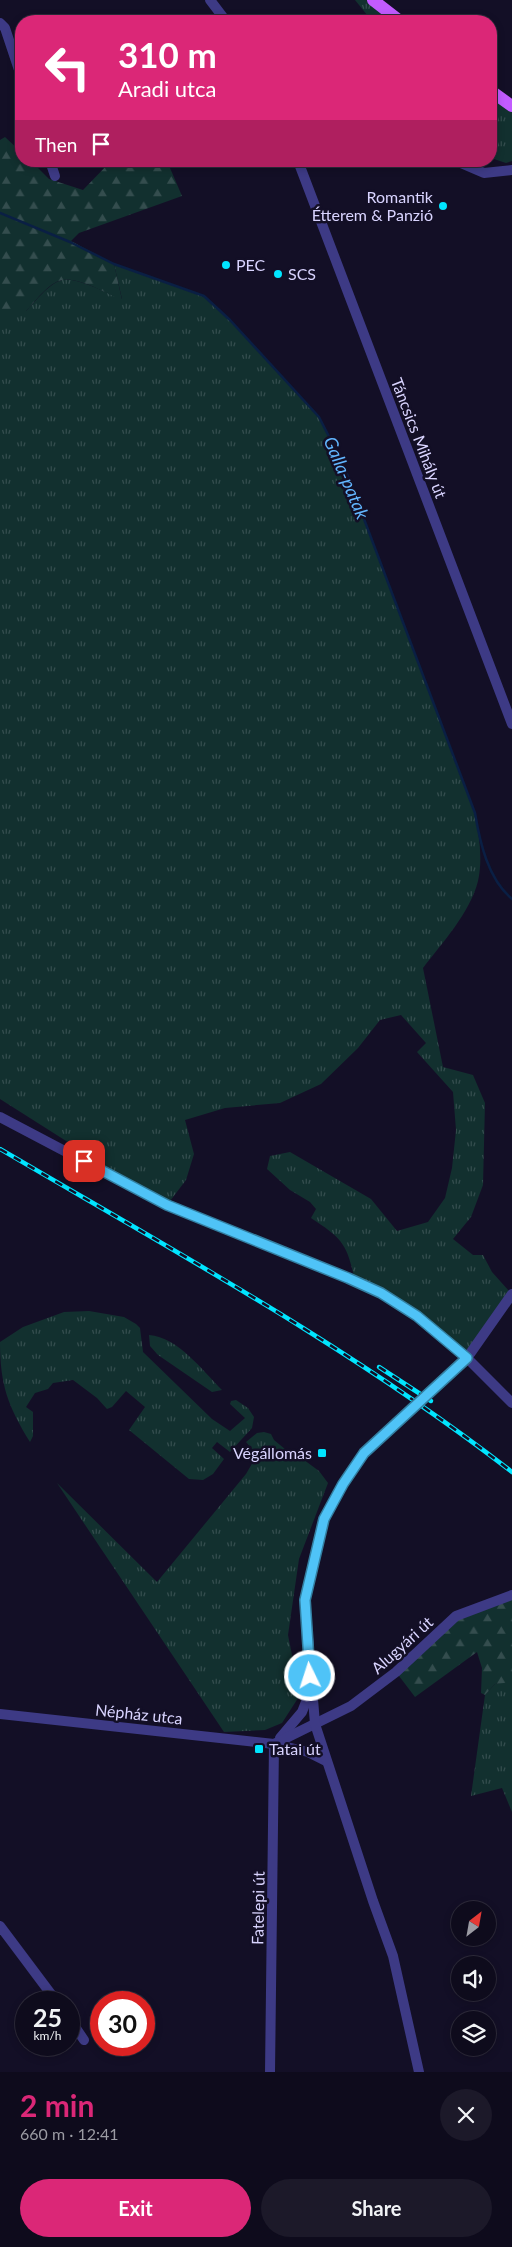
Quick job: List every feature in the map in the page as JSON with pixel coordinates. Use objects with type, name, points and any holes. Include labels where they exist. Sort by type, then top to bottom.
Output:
[{"type":"main road","points":[[373,0],[392,15]]},
{"type":"main road","points":[[497,95],[512,106]]},
{"type":"street","points":[[210,0],[221,15]]},
{"type":"street","points":[[0,23],[5,28],[15,58]]},
{"type":"street","points":[[52,167],[54,176]]},
{"type":"street","name":"Táncsics Mihály út","points":[[300,167],[512,724]]},
{"type":"street","points":[[469,167],[484,174],[512,170]]},
{"type":"street","points":[[0,1116],[167,1205],[381,1293],[417,1316],[467,1358],[512,1403]]},
{"type":"street","points":[[419,2072],[393,1956],[315,1724],[305,1600],[324,1519],[343,1484],[364,1453],[467,1358],[484,1337],[512,1294]]},
{"type":"street","name":"Alugyári út","points":[[315,1724],[351,1706],[379,1686],[456,1616],[512,1595]]},
{"type":"street","points":[[274,1744],[299,1717],[312,1687]]},
{"type":"street","name":"Népház utca","points":[[0,1714],[274,1744],[308,1752],[326,1761]]},
{"type":"street","points":[[274,1744],[315,1724]]},
{"type":"street","name":"Fatelepi út","points":[[270,2072],[274,1744]]},
{"type":"street","points":[[0,1926],[50,1991]]},
{"type":"street","points":[[80,2034],[84,2040]]},
{"type":"green space","points":[[355,0],[370,0],[389,15],[367,15]]},
{"type":"green space","points":[[497,101],[512,112],[512,161],[506,163],[497,160]]},
{"type":"green space","points":[[5,137],[15,146],[15,167],[37,167],[49,179],[83,190],[105,167],[170,167],[182,196],[79,233],[71,241],[114,264],[122,300],[84,283],[68,279],[52,285],[26,311],[0,311],[0,140]]},
{"type":"green space","points":[[114,264],[204,296],[230,320],[319,417],[344,466],[475,813],[480,856],[478,881],[474,893],[455,927],[423,968],[443,1067],[473,1075],[485,1103],[483,1185],[471,1217],[453,1239],[473,1255],[483,1255],[492,1272],[509,1291],[467,1358],[417,1316],[355,1281],[349,1258],[342,1244],[337,1237],[311,1218],[316,1209],[310,1202],[290,1190],[267,1169],[270,1156],[290,1152],[371,1199],[397,1231],[428,1222],[445,1198],[452,1168],[456,1130],[453,1092],[417,1052],[426,1043],[401,1015],[380,1020],[358,1048],[321,1084],[280,1103],[225,1108],[185,1120],[194,1154],[186,1180],[167,1205],[0,1099],[0,311],[26,311],[47,289],[57,282],[68,279],[122,299]]},
{"type":"green space","points":[[89,1311],[124,1317],[136,1324],[140,1328],[143,1352],[212,1419],[230,1431],[245,1418],[230,1404],[231,1401],[236,1400],[248,1408],[254,1417],[252,1428],[230,1452],[217,1442],[212,1448],[224,1459],[213,1474],[203,1480],[189,1479],[129,1430],[145,1407],[126,1391],[112,1407],[107,1409],[97,1398],[73,1380],[53,1383],[48,1389],[35,1393],[26,1407],[33,1412],[33,1436],[30,1442],[16,1417],[7,1395],[0,1357],[0,1342],[23,1327],[64,1312]]},
{"type":"green space","points":[[149,1335],[160,1337],[180,1348],[222,1390],[212,1392],[158,1355],[150,1346]]},
{"type":"green space","points":[[257,1433],[271,1434],[274,1440],[297,1459],[300,1457],[319,1471],[328,1483],[299,1559],[288,1635],[300,1695],[282,1723],[265,1730],[224,1732],[57,1483],[157,1582],[246,1474],[257,1455],[246,1442]]},
{"type":"green space","points":[[512,1595],[512,1682],[495,1684],[485,1695],[481,1693],[482,1668],[477,1652],[415,1697],[396,1672],[456,1616]]},
{"type":"green space","points":[[512,1682],[512,1812],[502,1788],[471,1796],[485,1695],[495,1684]]},
{"type":"waterway","name":"Galla-patak","points":[[0,213],[70,242],[114,264],[204,296],[230,320],[319,417],[344,466],[475,813],[486,860],[497,881],[512,899]]},
{"type":"railway","points":[[0,1149],[196,1263],[326,1342],[451,1427],[512,1472]]},
{"type":"railway","points":[[379,1367],[431,1401]]},
{"type":"place","name":"Romantik Étterem & Panzió","points":[[443,206]]},
{"type":"place","name":"PEC","points":[[226,265]]},
{"type":"place","name":"SCS","points":[[278,274]]},
{"type":"place","name":"Végállomás","points":[[322,1453]]},
{"type":"place","name":"Tatai út","points":[[259,1749]]},
{"type":"route","points":[[84,1161],[167,1205],[381,1293],[417,1316],[467,1358],[364,1453],[343,1484],[324,1519],[305,1600],[310,1676]]}]
